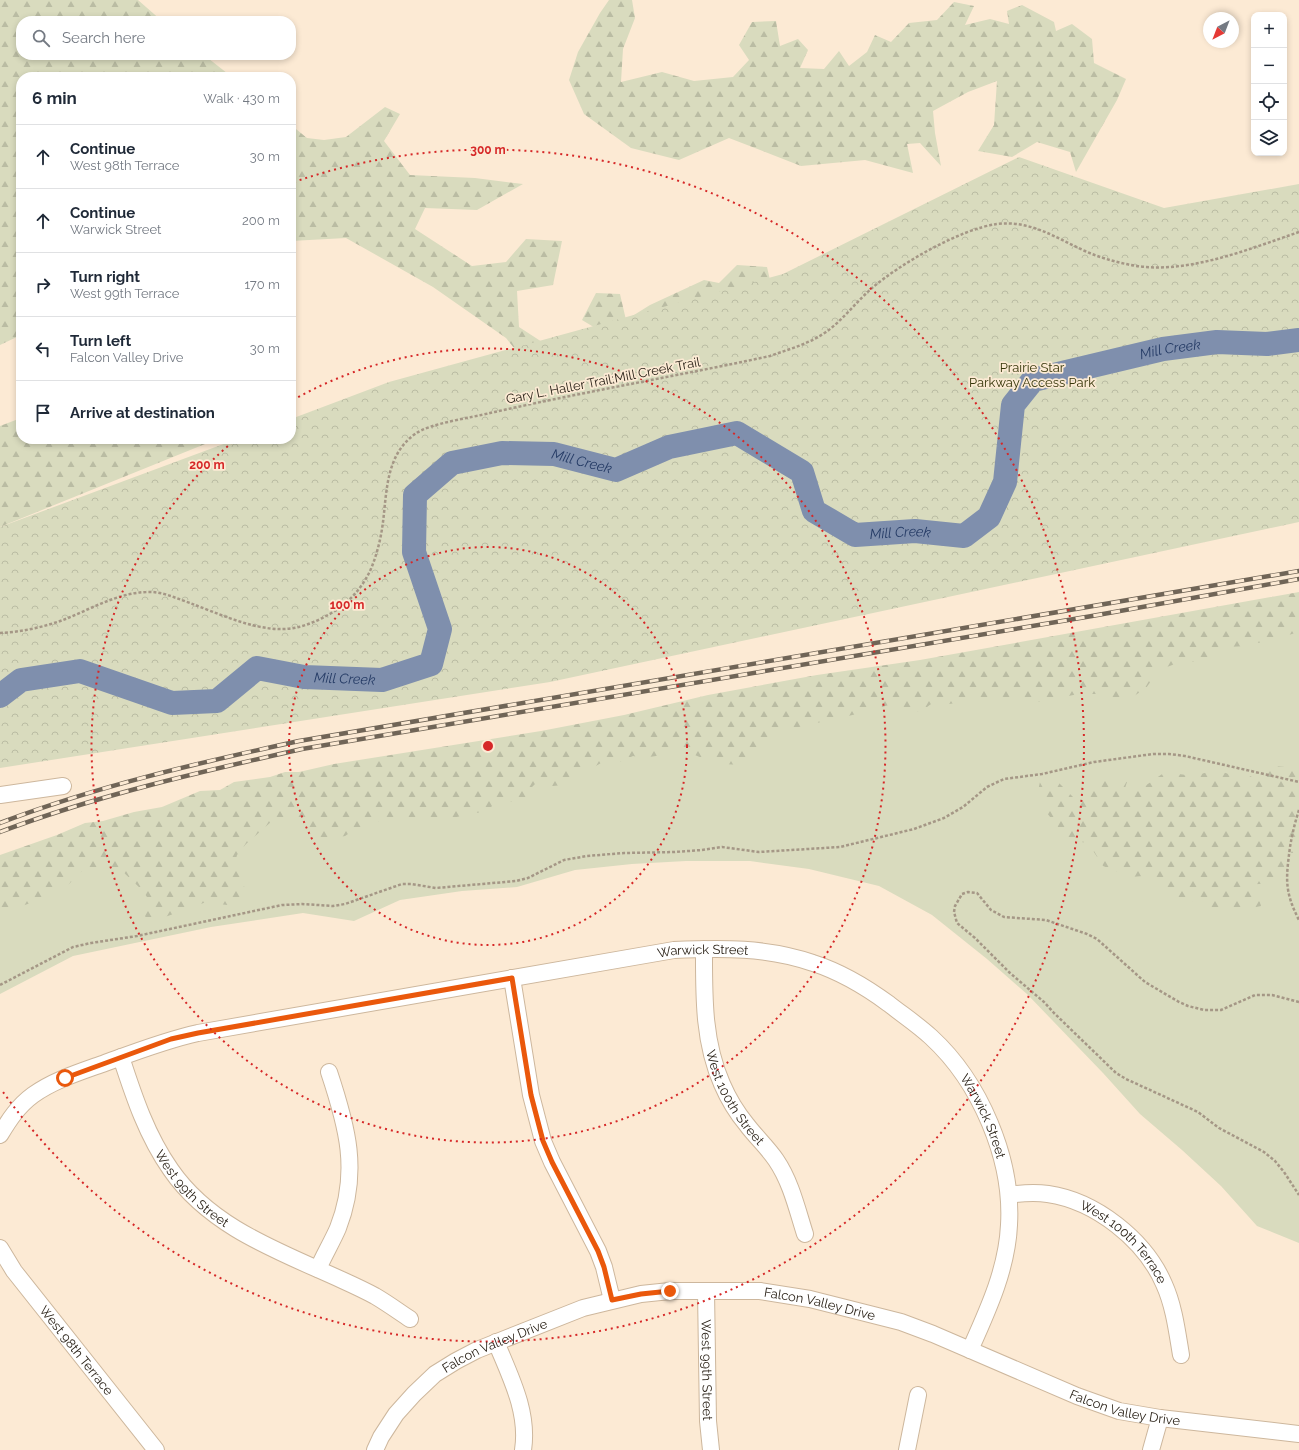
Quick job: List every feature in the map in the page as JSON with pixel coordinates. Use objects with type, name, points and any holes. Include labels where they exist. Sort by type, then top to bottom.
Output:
[{"type":"street","points":[[0,795],[63,786]]},
{"type":"street","name":"West 100th Street","points":[[704,949],[705,1014],[713,1061],[722,1084],[734,1106],[746,1124],[776,1161],[785,1176],[805,1234]]},
{"type":"street","name":"Warwick Street","points":[[121,1057],[171,1039],[198,1033],[674,950],[758,950],[782,954],[813,963],[841,974],[868,989],[912,1021],[936,1043],[950,1058],[969,1083],[982,1107],[994,1135],[1003,1164],[1009,1195],[1009,1225],[999,1278],[990,1306],[970,1350]]},
{"type":"street","points":[[512,978],[531,1095],[543,1141],[552,1162],[598,1251],[604,1267],[612,1300]]},
{"type":"street","points":[[0,1135],[19,1108],[46,1086],[121,1057]]},
{"type":"street","name":"West 99th Street","points":[[121,1057],[137,1107],[158,1151],[171,1171],[185,1188],[204,1206],[225,1222],[246,1235],[374,1296],[410,1319]]},
{"type":"street","points":[[318,1269],[338,1228],[348,1183],[350,1158],[347,1134],[341,1109],[329,1072]]},
{"type":"street","name":"West 100th Terrace","points":[[1009,1195],[1029,1193],[1049,1194],[1073,1201],[1097,1212],[1116,1224],[1135,1241],[1150,1259],[1164,1283],[1173,1309],[1181,1355]]},
{"type":"street","name":"West 98th Terrace","points":[[0,1248],[14,1271],[156,1450]]},
{"type":"street","name":"Falcon Valley Drive","points":[[375,1450],[381,1437],[396,1414],[414,1394],[435,1374],[456,1361],[496,1342],[583,1308],[641,1294],[670,1291],[760,1291],[810,1299],[901,1322],[1098,1404],[1119,1410],[1160,1418],[1299,1434]]},
{"type":"street","name":"West 99th Street","points":[[706,1291],[708,1421],[711,1450]]},
{"type":"street","points":[[496,1342],[517,1393],[524,1430],[523,1450]]},
{"type":"street","points":[[907,1450],[918,1395]]},
{"type":"street","points":[[1151,1450],[1160,1418]]},
{"type":"path","name":"Gary L. Haller Trail;Mill Creek Trail","points":[[0,633],[42,626],[61,621],[119,597],[133,593],[146,592],[166,594],[230,618],[267,628],[283,629],[298,627],[315,622],[346,604],[365,582],[372,567],[380,540],[386,487],[392,465],[402,447],[416,434],[431,427],[514,408],[770,356],[804,344],[826,332],[886,277],[924,253],[947,241],[984,227],[998,224],[1026,226],[1039,229],[1087,252],[1126,264],[1157,268],[1180,266],[1221,257],[1299,232]]},
{"type":"path","points":[[0,984],[73,947],[137,936],[282,904],[333,906],[345,904],[402,884],[436,888],[516,881],[528,878],[564,860],[617,853],[675,852],[722,847],[759,852],[840,848],[914,829],[944,818],[963,807],[987,787],[1004,779],[1042,774],[1094,762],[1153,754],[1169,754],[1185,756],[1299,782]]},
{"type":"path","points":[[1299,810],[1286,870],[1288,895],[1299,920]]},
{"type":"path","points":[[1299,1002],[1272,996],[1255,995],[1221,1010],[1204,1010],[1188,1006],[1145,982],[1097,939],[1087,934],[1046,920],[1004,917],[991,910],[981,896],[972,891],[962,894],[955,906],[954,912],[957,923],[975,938],[1010,973],[1044,1002],[1116,1073],[1198,1112],[1219,1128],[1264,1152],[1275,1161],[1284,1172],[1299,1195]]},
{"type":"green space","points":[[0,0],[138,0],[156,16],[16,16],[16,60],[210,60],[226,72],[16,72],[16,337],[0,345]]},
{"type":"green space","points":[[609,0],[632,0],[635,18],[623,49],[621,82],[662,72],[694,81],[733,77],[749,60],[739,45],[752,22],[776,21],[780,46],[798,39],[808,50],[800,68],[824,69],[839,51],[849,66],[867,52],[875,35],[891,42],[909,23],[937,20],[954,2],[974,6],[965,25],[990,19],[1009,24],[1007,11],[1022,5],[1054,22],[1056,31],[1072,24],[1092,39],[1094,63],[1126,79],[1117,100],[1076,172],[1070,152],[1037,142],[1012,157],[978,151],[994,125],[997,81],[968,92],[933,111],[941,166],[920,143],[907,144],[913,173],[865,160],[801,166],[729,138],[679,160],[631,148],[584,114],[569,80],[578,52]]},
{"type":"green space","points":[[385,107],[400,114],[384,141],[410,175],[475,178],[523,184],[477,210],[425,208],[415,229],[472,266],[506,262],[526,239],[562,241],[553,285],[517,291],[519,327],[579,366],[612,338],[582,320],[596,293],[620,294],[626,320],[650,305],[704,280],[719,283],[737,265],[767,267],[773,293],[823,288],[847,266],[871,248],[878,273],[859,279],[838,298],[833,323],[799,332],[735,355],[667,365],[590,379],[538,378],[506,338],[433,287],[346,238],[296,241],[296,129],[307,138],[324,140],[346,137]]},
{"type":"green space","name":"Prairie Star Parkway Access Park","points":[[1019,157],[1164,208],[1299,184],[1299,522],[550,682],[0,768],[0,527],[224,444],[296,444],[296,417],[389,382],[783,274]]},
{"type":"green space","points":[[16,420],[16,444],[205,444],[0,527],[0,426]]},
{"type":"green space","points":[[1299,592],[1299,634],[1295,633],[1248,646],[1227,647],[1201,662],[1180,662],[1159,670],[1146,688],[1134,696],[1116,702],[1105,694],[1078,694],[1040,702],[997,696],[949,704],[937,700],[924,709],[915,712],[908,711],[894,705],[889,705],[879,709],[775,731],[766,740],[756,757],[751,762],[741,765],[724,764],[707,760],[685,751],[674,749],[656,756],[642,758],[633,756],[613,765],[601,763],[563,785],[553,786],[537,782],[532,787],[530,801],[522,806],[502,798],[486,811],[447,819],[386,817],[372,825],[354,830],[345,836],[329,839],[311,835],[304,829],[301,822],[292,817],[272,821],[246,844],[237,855],[236,859],[239,873],[247,894],[243,902],[236,906],[209,901],[154,921],[146,919],[144,912],[147,897],[141,889],[120,869],[85,868],[67,886],[40,900],[0,913],[0,855],[57,835],[85,823],[103,821],[134,812],[162,807],[200,791],[220,790],[234,782],[270,777],[285,772],[299,772],[334,764],[541,731],[624,715],[708,695],[817,675],[920,660]]},
{"type":"green space","points":[[1299,611],[1299,1243],[1257,1226],[1221,1186],[1140,1114],[1027,994],[987,959],[932,915],[879,886],[809,869],[750,861],[686,861],[632,864],[575,870],[517,887],[462,891],[400,900],[354,921],[303,913],[211,927],[73,956],[0,994],[0,864]]},
{"type":"green space","points":[[1272,766],[1299,768],[1299,853],[1287,853],[1283,875],[1272,881],[1250,884],[1258,894],[1261,906],[1232,912],[1222,906],[1209,911],[1194,901],[1173,903],[1166,888],[1143,876],[1131,877],[1103,866],[1088,843],[1068,840],[1047,813],[1037,795],[1040,782],[1053,777],[1075,799],[1087,799],[1093,783],[1105,775],[1127,782],[1124,791],[1145,786],[1165,772],[1193,776],[1216,770],[1245,779]]},
{"type":"waterway","name":"Mill Creek","points":[[0,696],[21,680],[80,671],[172,703],[217,701],[257,668],[304,677],[382,680],[431,664],[440,629],[414,552],[415,495],[452,463],[502,453],[554,454],[616,470],[669,447],[737,433],[802,472],[814,511],[855,535],[915,531],[964,536],[989,517],[1005,482],[1013,405],[1033,380],[1163,349],[1217,342],[1267,344],[1299,340]]},
{"type":"railway","points":[[0,823],[73,798],[148,776],[299,741],[1299,571]]},
{"type":"railway","points":[[0,832],[74,807],[150,785],[302,749],[1092,616],[1299,579]]},
{"type":"route","points":[[65,1078],[171,1039],[512,978],[531,1095],[543,1141],[552,1162],[598,1251],[604,1267],[612,1300],[641,1294],[670,1291]]}]
